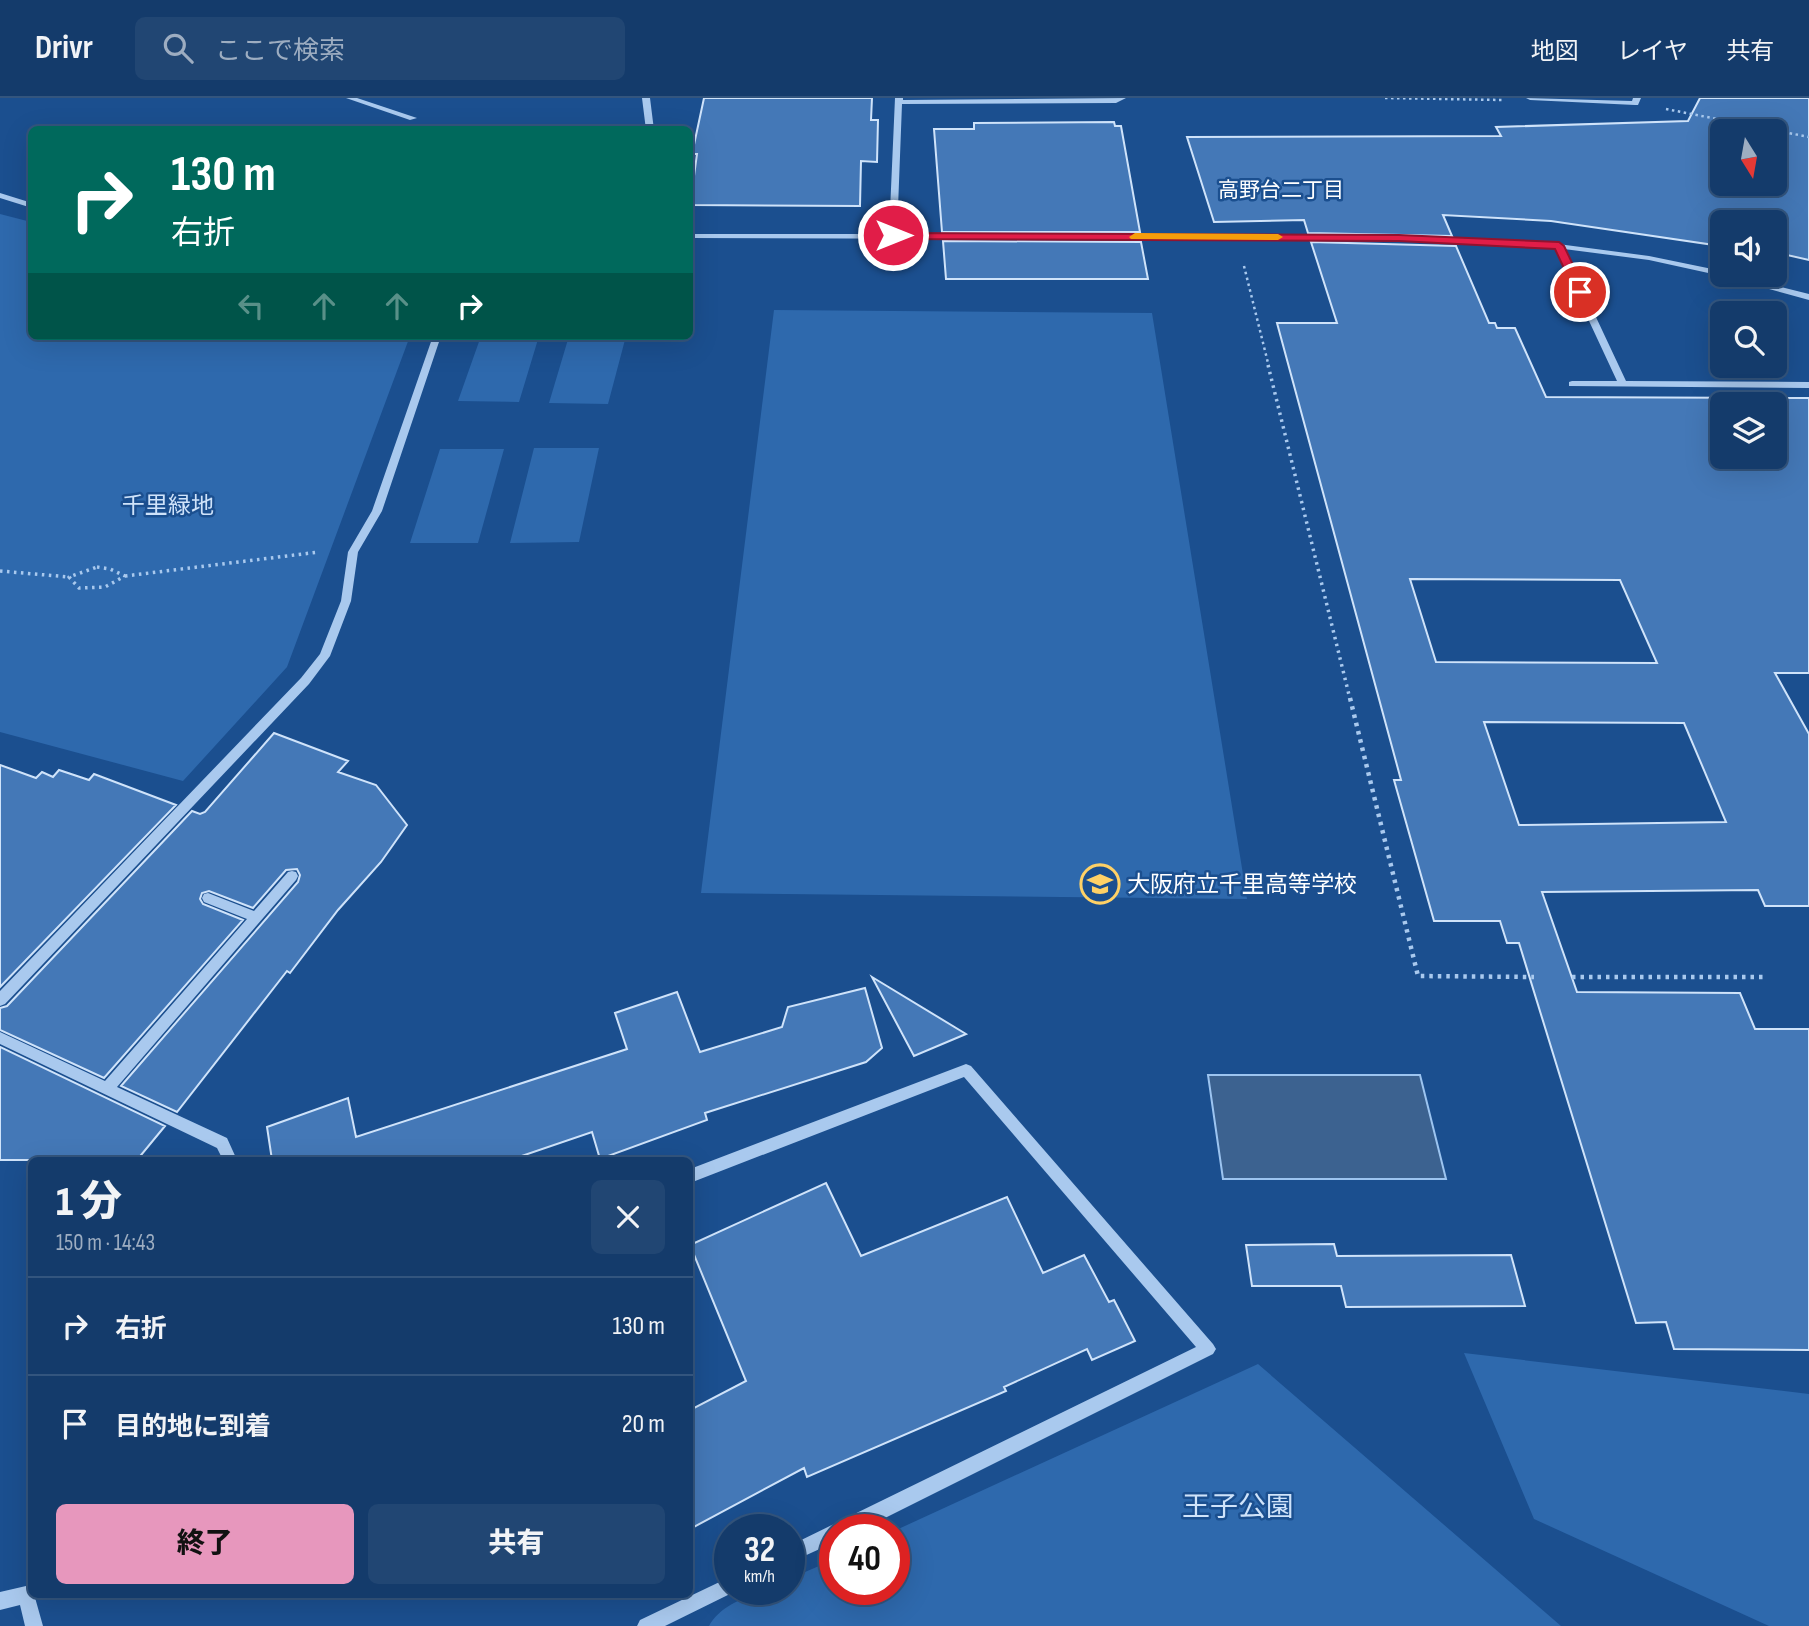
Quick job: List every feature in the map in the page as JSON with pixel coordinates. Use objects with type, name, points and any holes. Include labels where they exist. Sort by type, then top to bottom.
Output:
[{"type":"street","points":[[350,98],[413,118]]},
{"type":"street","points":[[646,98],[650,126]]},
{"type":"street","points":[[893,235],[899,100],[1116,101],[1122,98]]},
{"type":"street","points":[[1531,99],[1636,100]]},
{"type":"street","points":[[0,195],[28,205]]},
{"type":"street","points":[[693,236],[1399,238],[1559,246],[1649,258],[1710,271]]},
{"type":"street","points":[[1559,246],[1623,384]]},
{"type":"street","points":[[1772,287],[1809,297]]},
{"type":"street","points":[[0,1000],[305,681],[325,656],[346,601],[353,552],[377,511],[436,340]]},
{"type":"street","points":[[1572,384],[1809,385]]},
{"type":"street","points":[[107,1088],[292,876]]},
{"type":"street","points":[[208,898],[257,918]]},
{"type":"street","points":[[0,1038],[222,1143],[229,1157]]},
{"type":"street","points":[[693,1175],[966,1070],[1208,1349],[874,1514]]},
{"type":"street","points":[[0,1601],[28,1589]]},
{"type":"street","points":[[646,1626],[714,1593]]},
{"type":"street","points":[[30,1598],[34,1626]]},
{"type":"path","points":[[1385,98],[1531,99]]},
{"type":"path","points":[[1636,100],[1809,137]]},
{"type":"path","points":[[1244,265],[1418,976],[1534,976]]},
{"type":"path","points":[[69,577],[79,588],[105,587],[125,576],[322,552]]},
{"type":"path","points":[[0,571],[69,577],[87,568],[111,566],[125,576]]},
{"type":"path","points":[[1572,977],[1765,977]]},
{"type":"green space","name":"千里緑地","points":[[0,214],[28,221],[28,340],[409,340],[287,667],[183,781],[0,732]]},
{"type":"green space","points":[[774,310],[1152,313],[1247,899],[701,893]]},
{"type":"green space","points":[[480,340],[538,340],[519,402],[458,401]]},
{"type":"green space","points":[[568,340],[625,340],[608,404],[549,403]]},
{"type":"green space","points":[[534,448],[599,448],[579,542],[510,543]]},
{"type":"green space","points":[[440,449],[504,449],[478,543],[410,543]]},
{"type":"green space","points":[[1464,1353],[1809,1394],[1809,1626],[1769,1626],[1534,1519]]},
{"type":"green space","name":"王子公園","points":[[1258,1364],[1561,1626],[709,1626],[715,1617],[730,1605],[805,1605],[805,1572],[819,1566],[819,1605],[910,1605],[910,1524]]},
{"type":"shaded area","points":[[1208,1075],[1420,1075],[1446,1179],[1223,1179]]},
{"type":"building","points":[[704,98],[872,98],[871,120],[878,120],[877,162],[861,161],[860,206],[693,205],[697,154],[693,154]]},
{"type":"building","points":[[1700,98],[1809,98],[1809,260],[1787,255],[1787,210],[1710,210],[1710,244],[1551,221],[1443,215],[1452,236],[1308,233],[1304,220],[1214,222],[1187,137],[1501,136],[1496,127],[1688,121]]},
{"type":"building","points":[[1114,122],[1115,126],[1121,126],[1140,232],[942,232],[934,129],[974,129],[974,123]]},
{"type":"building","points":[[943,241],[1141,242],[1148,279],[946,279]]},
{"type":"building","points":[[1311,242],[1456,246],[1489,323],[1495,323],[1497,328],[1515,328],[1546,397],[1710,398],[1710,469],[1787,469],[1787,398],[1809,398],[1809,673],[1775,673],[1809,734],[1809,906],[1765,906],[1758,890],[1542,892],[1577,992],[1740,993],[1755,1029],[1809,1029],[1809,1350],[1674,1349],[1666,1322],[1636,1323],[1519,943],[1507,943],[1500,921],[1434,921],[1394,780],[1401,780],[1277,323],[1337,323]],"holes":[[[1410,579],[1620,580],[1657,663],[1436,662]],[[1484,722],[1684,723],[1726,822],[1519,825]]]},
{"type":"building","points":[[274,733],[348,761],[338,772],[376,785],[407,825],[381,862],[338,910],[290,973],[287,971],[177,1112],[121,1086],[298,882],[300,875],[297,869],[286,870],[253,908],[209,891],[202,893],[200,899],[203,904],[243,920],[104,1078],[0,1030],[0,1008],[7,1006],[192,811],[200,814],[205,812]]},
{"type":"building","points":[[0,765],[36,778],[42,772],[53,777],[59,770],[89,780],[94,774],[176,805],[0,987]]},
{"type":"building","points":[[872,977],[966,1034],[914,1056]]},
{"type":"building","points":[[865,988],[882,1048],[866,1062],[705,1113],[707,1120],[605,1157],[599,1157],[592,1132],[519,1157],[272,1157],[267,1127],[348,1098],[356,1137],[627,1049],[615,1013],[677,992],[700,1052],[782,1027],[788,1007]]},
{"type":"building","points":[[0,1047],[165,1126],[139,1157],[28,1157],[28,1160],[0,1160]]},
{"type":"building","points":[[826,1183],[861,1256],[1007,1197],[1043,1273],[1084,1255],[1109,1302],[1114,1300],[1135,1341],[1092,1360],[1087,1349],[1004,1387],[1006,1391],[807,1477],[804,1468],[693,1527],[693,1408],[746,1381],[693,1252],[693,1244]]},
{"type":"building","points":[[1334,1244],[1337,1256],[1511,1255],[1525,1306],[1346,1307],[1341,1286],[1252,1286],[1246,1245]]},
{"type":"slow traffic","points":[[1135,237],[1278,237]]},
{"type":"place","name":"大阪府立千里高等学校","points":[[1100,884]]},
{"type":"district","name":"高野台二丁目","points":[[1281,190]]},
{"type":"route","points":[[893,235],[1399,238],[1559,246],[1580,292]]}]
